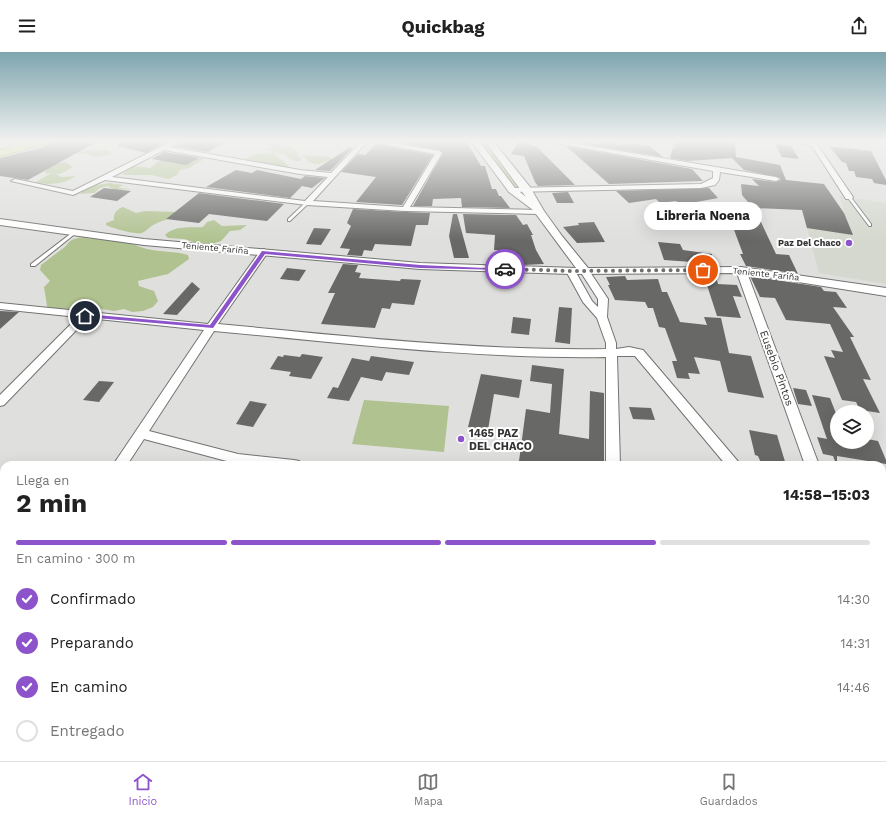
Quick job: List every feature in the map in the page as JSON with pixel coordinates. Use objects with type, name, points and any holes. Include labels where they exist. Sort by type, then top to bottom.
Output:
[{"type":"street","points":[[15,181],[73,193],[82,190],[111,174]]},
{"type":"street","points":[[305,174],[309,176],[331,178]]},
{"type":"street","points":[[307,203],[335,174]]},
{"type":"street","points":[[406,209],[427,174]]},
{"type":"street","points":[[500,174],[512,190],[539,212]]},
{"type":"street","points":[[516,174],[528,189],[539,212],[585,271],[603,299],[602,317],[611,343],[612,353],[613,461]]},
{"type":"street","points":[[512,190],[701,186],[712,183],[717,179],[717,174]]},
{"type":"street","points":[[749,174],[776,179]]},
{"type":"street","points":[[834,174],[849,197]]},
{"type":"street","points":[[103,178],[307,203],[406,209],[539,212]]},
{"type":"street","name":"Teniente Fariña","points":[[0,222],[144,242],[420,266],[571,271],[741,270],[886,292]]},
{"type":"street","points":[[123,461],[211,327],[264,252]]},
{"type":"street","name":"Eusebio Pintos","points":[[741,270],[811,461]]},
{"type":"street","points":[[571,271],[588,302],[602,317]]},
{"type":"street","points":[[0,306],[85,316],[457,350],[566,354],[612,353],[629,350],[639,353],[731,461]]},
{"type":"street","points":[[0,402],[85,316]]},
{"type":"street","points":[[142,434],[207,452],[238,459],[257,461]]},
{"type":"lane","points":[[849,197],[870,224]]},
{"type":"lane","points":[[289,220],[307,203]]},
{"type":"lane","points":[[33,265],[74,233]]},
{"type":"shaded area","name":"Paz Del Chaco","points":[[839,196],[886,203],[886,284],[819,273],[801,206],[845,213]]},
{"type":"green space","points":[[50,174],[56,174],[61,177],[75,176],[72,179],[56,184],[36,182]]},
{"type":"green space","points":[[178,174],[168,179],[152,175],[123,175]]},
{"type":"green space","points":[[504,174],[512,174],[522,187],[514,187]]},
{"type":"green space","points":[[110,183],[123,185],[118,188],[132,189],[116,190],[107,186],[100,188],[94,193],[80,194],[89,188]]},
{"type":"green space","points":[[123,207],[136,213],[145,211],[176,212],[171,217],[158,222],[142,233],[135,233],[106,225],[106,223],[114,220],[114,215],[116,212]]},
{"type":"green space","points":[[214,220],[222,226],[247,225],[240,230],[230,231],[221,241],[212,244],[203,245],[184,239],[168,238],[165,235],[178,228],[203,227],[207,222]]},
{"type":"green space","points":[[84,237],[127,242],[147,249],[188,255],[189,259],[168,274],[138,281],[139,286],[154,291],[158,301],[153,307],[143,311],[132,312],[124,309],[114,311],[89,307],[78,308],[68,312],[48,312],[44,287],[50,281],[40,270],[41,265],[66,246],[71,240]]},
{"type":"green space","points":[[364,400],[449,406],[444,452],[352,444]]},
{"type":"building","points":[[0,174],[39,174],[28,180],[0,176]]},
{"type":"building","points":[[229,174],[277,174],[301,179],[305,176],[325,178],[312,188],[302,186],[290,198],[206,187]]},
{"type":"building","points":[[356,174],[421,174],[402,205],[356,202],[376,177]]},
{"type":"building","points":[[431,174],[487,174],[492,189],[496,189],[499,196],[501,196],[510,208],[462,207],[461,198],[433,199],[432,206],[413,206]]},
{"type":"building","points":[[532,174],[564,174],[575,185],[538,186]]},
{"type":"building","points":[[598,174],[697,174],[703,181],[609,184]]},
{"type":"building","points":[[763,174],[784,174],[786,180],[824,184],[844,213],[853,235],[807,228],[802,210],[753,208],[742,195],[741,184],[759,186],[752,179],[776,182],[781,180],[781,178]]},
{"type":"building","points":[[855,174],[883,174],[886,180],[886,185],[874,183],[872,179],[856,177]]},
{"type":"building","points":[[104,188],[131,191],[117,201],[90,197]]},
{"type":"building","points":[[709,188],[718,198],[680,205],[676,201],[660,203],[656,199],[629,203],[616,191]]},
{"type":"building","points":[[568,192],[574,203],[557,203],[552,193]]},
{"type":"building","points":[[199,193],[284,204],[267,221],[209,214],[199,223],[166,219]]},
{"type":"building","points":[[353,209],[430,213],[428,225],[416,225],[411,246],[375,244],[372,251],[364,250],[362,256],[347,255],[350,249],[340,248],[351,226],[347,223]]},
{"type":"building","points":[[453,214],[457,214],[469,258],[454,258],[449,236]]},
{"type":"building","points":[[463,214],[516,215],[523,225],[527,224],[533,235],[531,235],[536,250],[544,264],[523,265],[521,260],[517,260],[514,251],[494,250],[495,235],[466,233]]},
{"type":"building","points":[[730,219],[761,222],[776,254],[789,255],[798,274],[746,266],[740,254],[743,254]]},
{"type":"building","points":[[594,222],[605,242],[577,243],[563,227],[579,225],[578,223]]},
{"type":"building","points":[[314,228],[331,229],[321,245],[306,244]]},
{"type":"building","points":[[658,242],[680,244],[683,250],[712,254],[712,266],[698,266],[692,264],[692,262],[664,260]]},
{"type":"building","points":[[343,264],[358,265],[355,272],[361,273],[359,278],[400,281],[401,279],[421,280],[414,305],[392,303],[390,309],[382,308],[375,328],[321,324],[335,293],[328,293]]},
{"type":"building","points":[[287,268],[306,270],[299,281],[280,279]]},
{"type":"building","points":[[701,275],[715,275],[718,284],[737,285],[742,297],[733,296],[741,318],[717,316],[706,282]]},
{"type":"building","points":[[625,276],[627,280],[658,279],[662,292],[667,292],[680,322],[707,325],[704,317],[721,318],[729,353],[751,356],[764,398],[728,392],[720,361],[694,357],[700,374],[688,373],[690,379],[677,378],[672,361],[677,361],[665,328],[659,327],[653,308],[648,308],[645,302],[615,300],[606,277]]},
{"type":"building","points":[[750,276],[821,287],[824,291],[836,292],[847,308],[833,307],[854,337],[850,337],[871,380],[863,379],[880,413],[874,412],[874,405],[858,405],[856,402],[842,400],[824,356],[835,358],[831,350],[843,352],[830,324],[786,320],[775,298],[760,297]]},
{"type":"building","points":[[192,282],[200,289],[177,315],[163,314]]},
{"type":"building","points":[[559,307],[572,308],[570,344],[555,342]]},
{"type":"building","points":[[0,311],[19,312],[0,329]]},
{"type":"building","points":[[513,317],[531,319],[529,335],[511,333]]},
{"type":"building","points":[[302,354],[323,357],[311,379],[289,376],[291,372],[270,369],[278,356],[283,357],[284,355],[300,357]]},
{"type":"building","points":[[371,356],[414,362],[409,375],[386,372],[382,381],[361,377],[349,401],[327,398],[333,387],[338,388],[352,358],[369,361]]},
{"type":"building","points":[[532,365],[564,369],[559,434],[589,439],[590,391],[604,393],[604,461],[519,461],[526,409],[550,413],[552,384],[530,381]]},
{"type":"building","points":[[481,374],[522,380],[519,398],[494,394],[488,430],[468,427]]},
{"type":"building","points":[[99,381],[114,382],[99,402],[83,400]]},
{"type":"building","points":[[793,388],[806,390],[812,406],[798,404]]},
{"type":"building","points":[[812,395],[830,398],[833,405],[830,405],[830,449],[874,449],[874,440],[878,441],[886,461],[868,461],[837,456],[837,461],[835,461],[833,456],[823,454],[817,437],[827,439]]},
{"type":"building","points":[[250,401],[267,404],[253,427],[236,424]]},
{"type":"building","points":[[629,407],[651,408],[655,420],[633,419]]},
{"type":"building","points":[[749,430],[777,435],[785,461],[760,461],[758,456],[755,455]]},
{"type":"way so far","points":[[505,269],[571,271],[703,270]]},
{"type":"place","name":"Paz Del Chaco","points":[[849,243]]},
{"type":"place","name":"Libreria Noena","points":[[703,270]]},
{"type":"place","name":"1465 PAZ DEL CHACO","points":[[461,439]]},
{"type":"route","points":[[85,316],[211,327],[264,252],[420,266],[505,269]]}]
